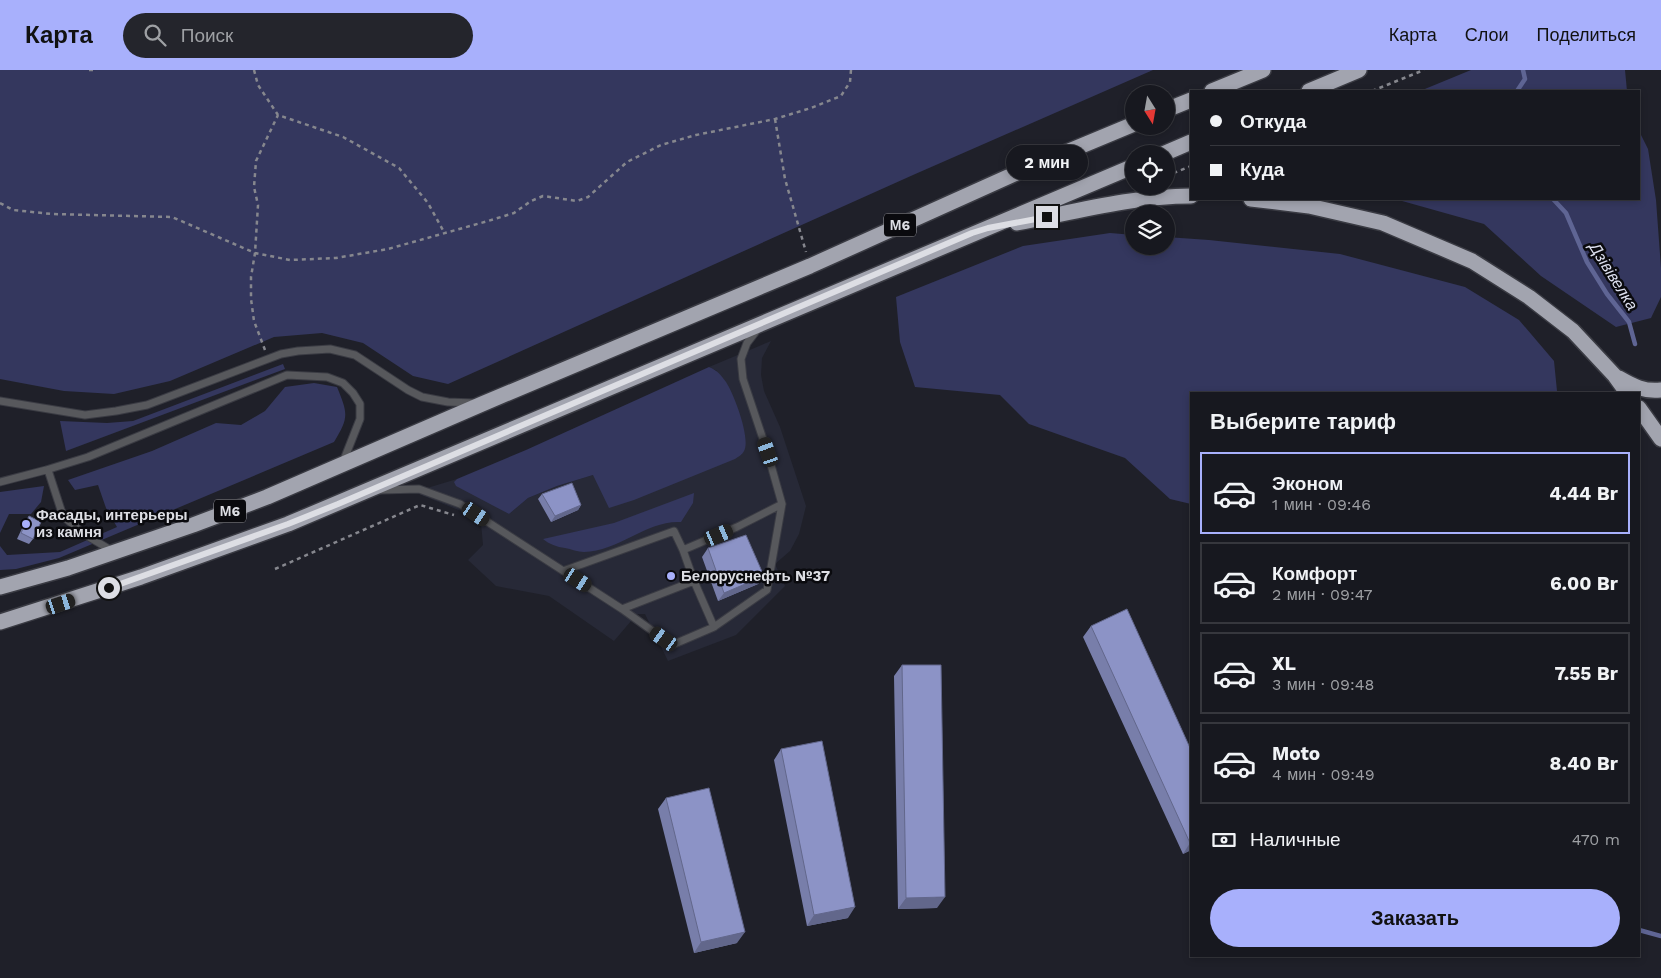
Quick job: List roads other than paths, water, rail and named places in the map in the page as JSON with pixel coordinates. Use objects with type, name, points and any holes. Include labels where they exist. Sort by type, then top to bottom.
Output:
[{"type":"highway","points":[[1214,90],[1263,70]]},
{"type":"highway","points":[[1311,90],[1359,70]]},
{"type":"highway","points":[[1175,106],[1190,100]]},
{"type":"highway","name":"М6","points":[[0,587],[31,580],[267,497],[343,463],[810,266],[1020,171],[1125,128]]},
{"type":"highway","points":[[1175,149],[1190,142]]},
{"type":"highway","name":"М6","points":[[0,622],[141,577],[288,524],[1125,170]]},
{"type":"highway","points":[[988,228],[1126,202],[1190,196]]},
{"type":"highway","points":[[1260,200],[1309,206],[1383,223],[1472,261],[1529,297],[1573,331],[1615,376],[1627,392]]},
{"type":"highway","points":[[1615,376],[1640,389],[1661,390]]},
{"type":"highway","points":[[1640,409],[1661,440]]},
{"type":"highway","points":[[0,582],[31,580]]},
{"type":"lane","points":[[371,490],[419,489],[460,504],[622,609],[672,645],[714,627],[767,590],[782,504],[768,452],[742,379],[740,359],[747,343],[762,322]]},
{"type":"lane","points":[[0,401],[85,415],[116,411],[147,405],[281,354],[330,349],[354,355],[422,397],[448,402],[482,404]]},
{"type":"lane","points":[[0,482],[48,470],[88,457],[287,375],[327,377],[343,383],[360,404],[360,419],[343,463]]},
{"type":"lane","points":[[48,470],[63,516],[84,534],[114,552]]},
{"type":"lane","points":[[682,550],[737,527],[782,504]]},
{"type":"lane","points":[[563,571],[674,531],[714,627]]},
{"type":"lane","points":[[622,609],[694,581]]},
{"type":"waterway","name":"Дзівівелка","points":[[1518,90],[1525,79],[1523,70]]},
{"type":"waterway","name":"Дзівівелка","points":[[1554,200],[1566,213],[1587,262],[1607,294],[1629,322],[1635,344]]},
{"type":"waterway","name":"Дзівівелка","points":[[1640,930],[1661,936]]},
{"type":"place","name":"Фасады, интерьеры из камня","points":[[26,524]]},
{"type":"place","name":"Белоруснефть №37","points":[[671,576]]}]
